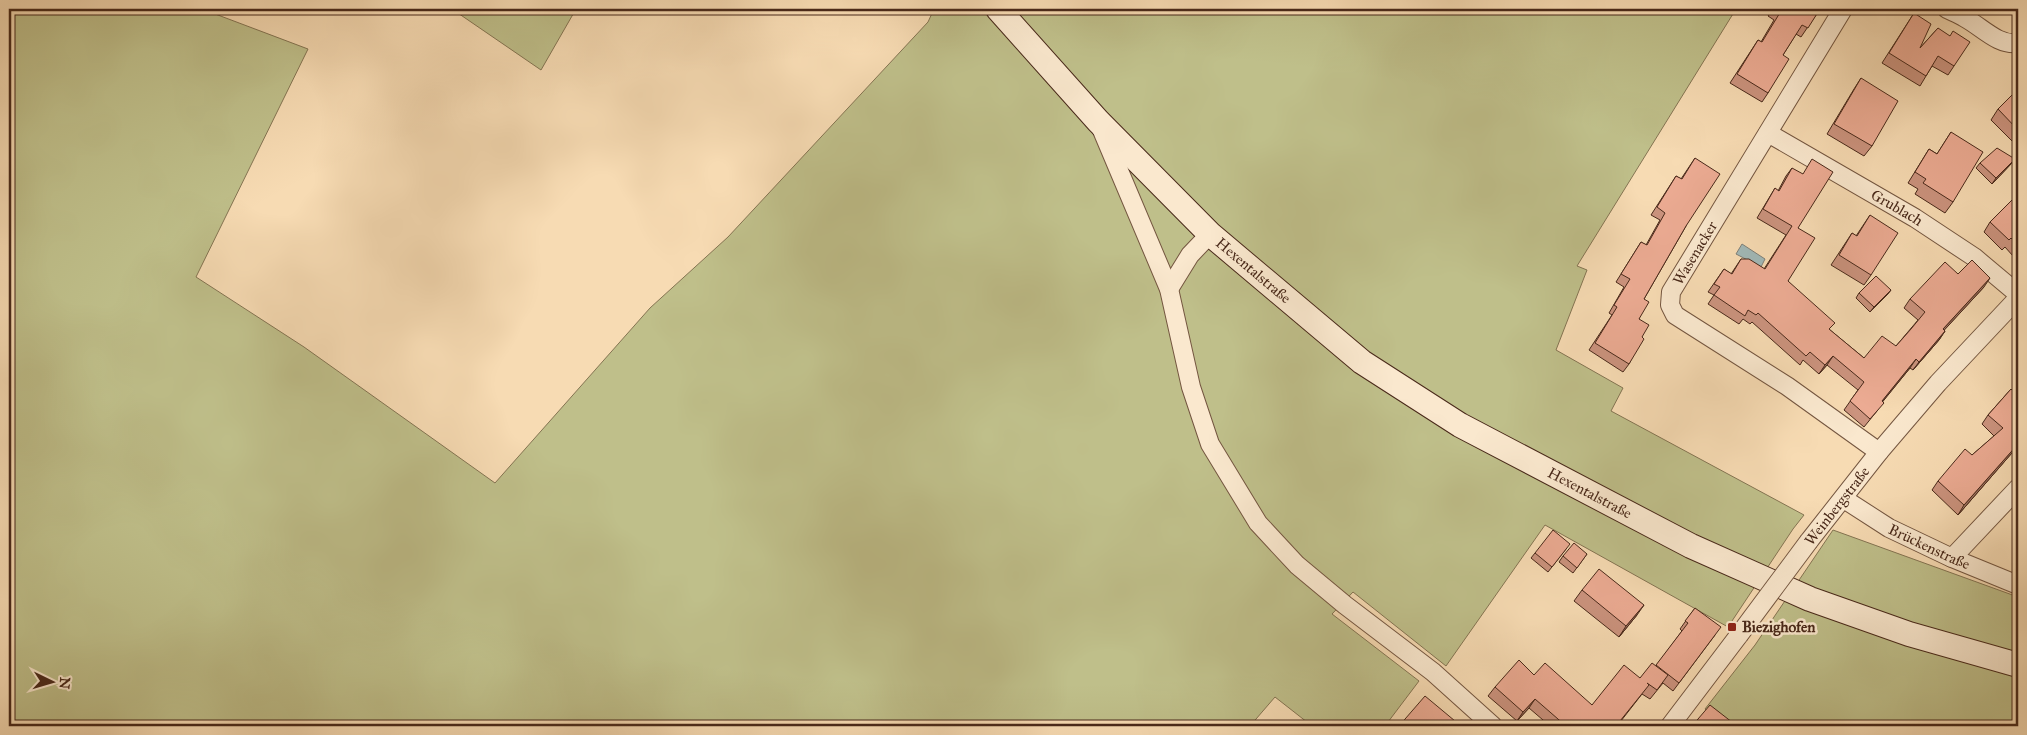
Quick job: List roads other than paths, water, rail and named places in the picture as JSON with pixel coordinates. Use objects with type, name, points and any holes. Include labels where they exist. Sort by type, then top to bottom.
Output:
[{"type":"main road","name":"Hexentalstraße","points":[[998,9],[1098,121],[1210,234],[1362,362],[1460,425],[1691,546],[1810,599],[1909,634],[2018,665]]},
{"type":"street","name":"Wasenacker","points":[[1843,9],[1671,292],[1670,304],[1675,315],[1787,386],[1879,452]]},
{"type":"street","points":[[1947,9],[1965,18],[2000,41],[2012,44],[2018,43]]},
{"type":"street","name":"Hexentalstraße","points":[[1098,121],[1169,289],[1191,387],[1210,444],[1258,523],[1298,565],[1345,605],[1433,672],[1493,726]]},
{"type":"street","name":"Grublach","points":[[1768,133],[1916,218],[1974,256],[2018,294]]},
{"type":"street","name":"Hexentalstraße","points":[[1169,289],[1190,255],[1210,234]]},
{"type":"street","name":"Weinbergstraße","points":[[1670,726],[1879,452],[1938,383],[2018,298]]},
{"type":"street","points":[[1952,558],[2018,488]]},
{"type":"street","name":"Brückenstraße","points":[[1844,499],[1889,528],[1952,558],[2018,585]]},
{"type":"water","points":[[1742,244],[1765,259],[1761,267],[1736,254]]},
{"type":"place","name":"Biezighofen","points":[[1732,627]]}]
